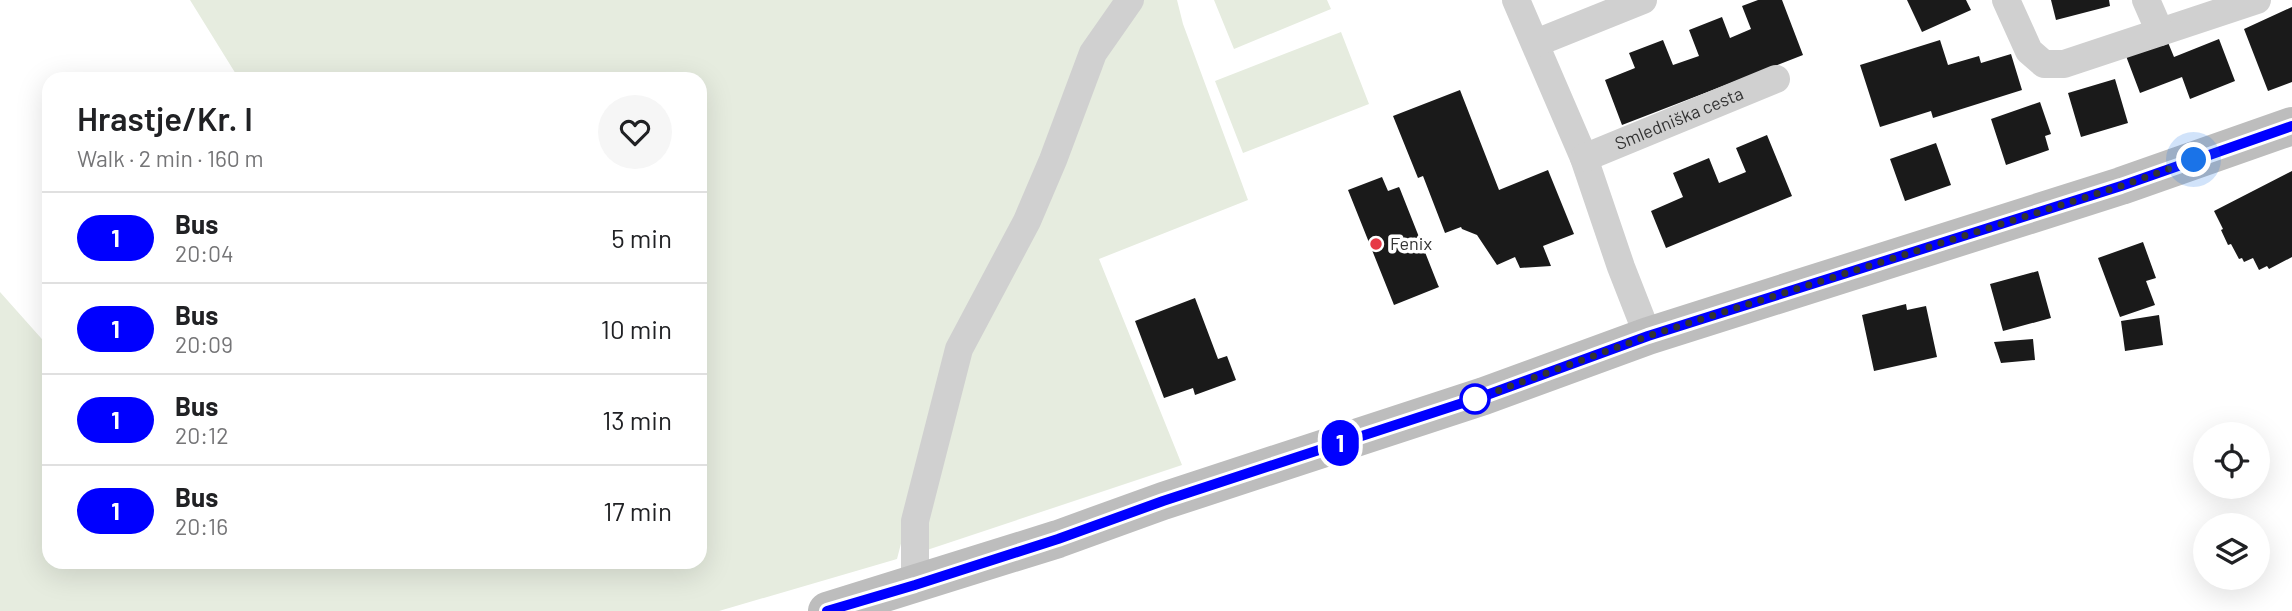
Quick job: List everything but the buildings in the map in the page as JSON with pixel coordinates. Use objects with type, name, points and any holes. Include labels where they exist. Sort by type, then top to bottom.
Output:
[{"type":"street","points":[[898,597],[959,349],[1027,221],[1093,53],[1130,0]]},
{"type":"street","points":[[1516,0],[1584,158],[1648,336]]},
{"type":"street","points":[[1536,43],[1643,0]]},
{"type":"street","points":[[2006,0],[2029,51],[2044,64],[2064,64],[2257,0]]},
{"type":"street","points":[[2146,0],[2160,32]]},
{"type":"street","name":"Smledniška cesta","points":[[1584,158],[1776,79]]},
{"type":"street","points":[[827,611],[898,597],[1163,501],[1484,396],[1648,336],[2121,186],[2292,126]]},
{"type":"shaded area","points":[[190,0],[1115,0],[1046,158],[952,346],[897,559],[719,611],[0,611],[0,292],[42,339],[42,569],[707,569],[707,72],[235,72]]},
{"type":"shaded area","points":[[1139,0],[1177,0],[1183,24],[1248,200],[1099,259],[1182,465],[927,550],[933,464],[965,352],[1093,74]]},
{"type":"shaded area","points":[[1214,0],[1327,0],[1331,9],[1234,49]]},
{"type":"shaded area","points":[[1341,32],[1369,104],[1243,153],[1215,81]]},
{"type":"bus line","name":"1","points":[[827,611],[1058,539],[1163,501],[1484,396],[1648,336],[2121,186],[2292,126]]},
{"type":"place","name":"Fenix","points":[[1376,244]]},
{"type":"route","points":[[1475,399],[1648,336],[2121,186],[2194,160]]}]
